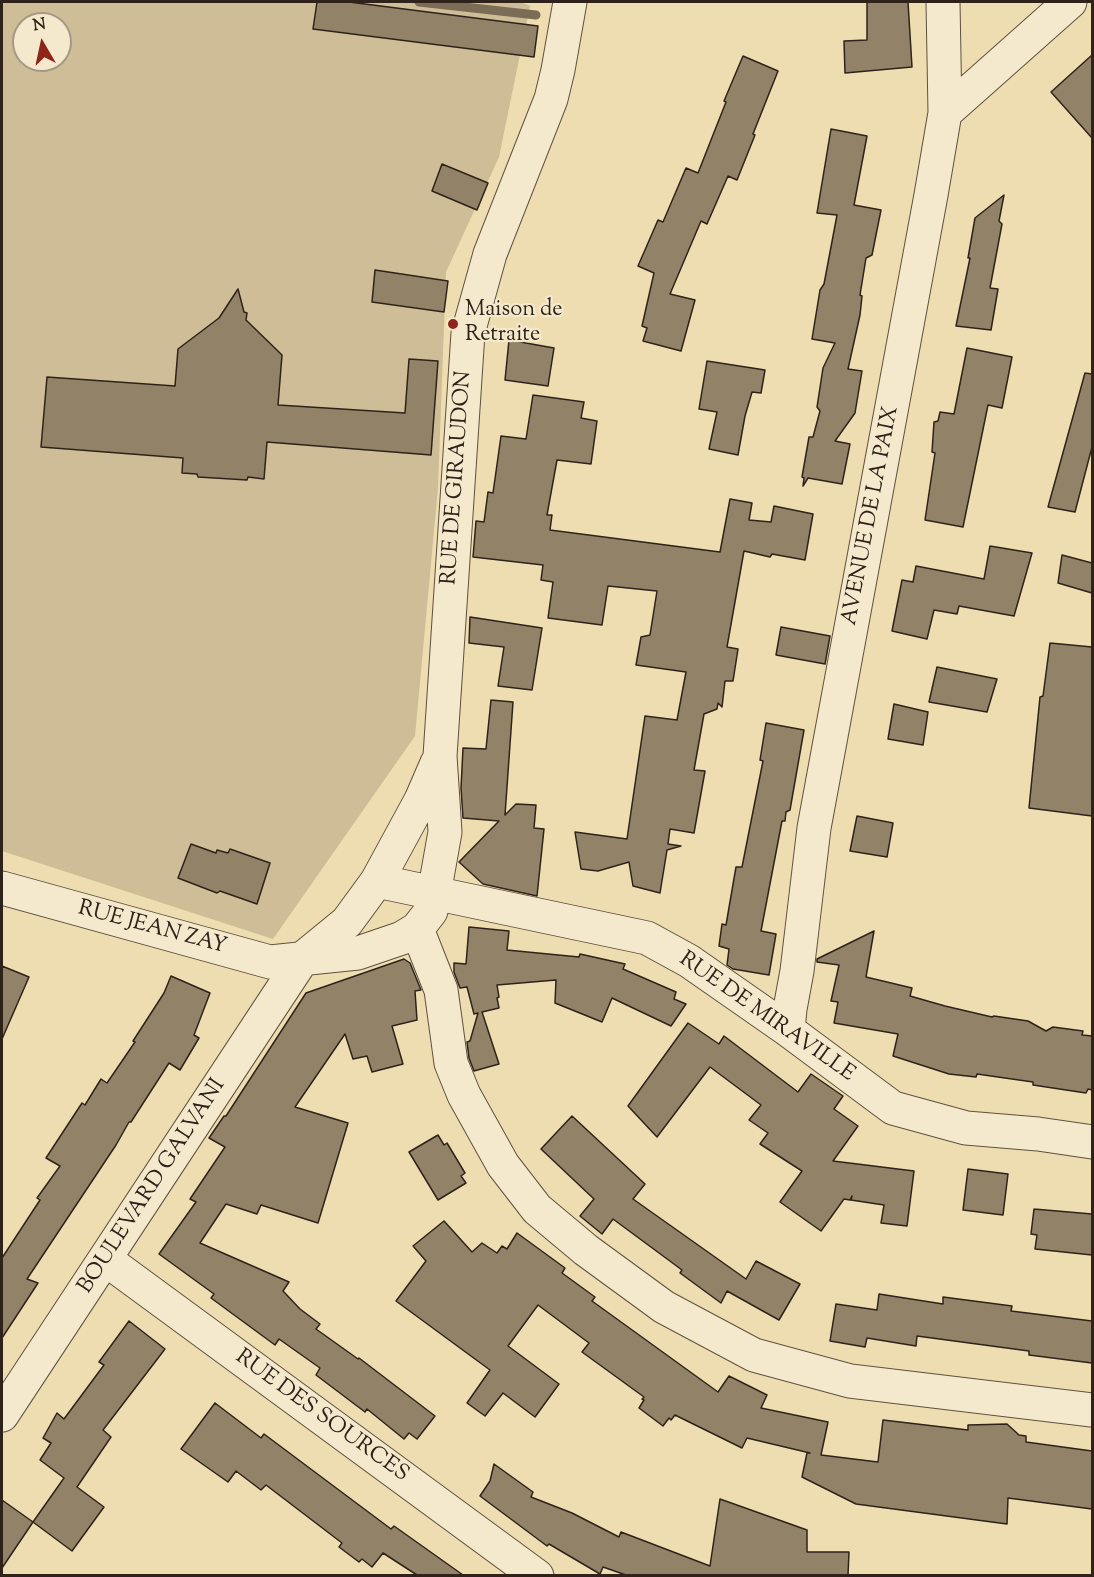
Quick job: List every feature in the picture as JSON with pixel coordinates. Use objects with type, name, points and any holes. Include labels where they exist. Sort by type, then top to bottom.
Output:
[{"type":"street","name":"RUE DE GIRAUDON","points":[[436,892],[445,832],[440,756],[468,333],[490,254],[551,99],[570,2]]},
{"type":"street","name":"AVENUE DE LA PAIX","points":[[788,1030],[814,828],[932,195],[945,113],[943,2]]},
{"type":"street","points":[[945,113],[1070,2]]},
{"type":"street","name":"RUE DE GIRAUDON","points":[[303,958],[347,922],[377,880],[421,800],[440,756]]},
{"type":"street","name":"RUE DE MIRAVILLE","points":[[377,880],[647,938],[689,961],[788,1030],[893,1108],[966,1128],[1038,1134],[1092,1142]]},
{"type":"street","name":"RUE JEAN ZAY","points":[[2,888],[270,962],[303,958]]},
{"type":"street","points":[[303,958],[358,953],[402,938],[417,929],[431,911],[436,892]]},
{"type":"street","points":[[347,922],[359,937],[380,946]]},
{"type":"street","points":[[417,929],[441,990],[451,1063],[464,1095],[503,1165],[537,1209],[586,1250],[664,1307],[754,1355],[850,1381],[1092,1410]]},
{"type":"street","name":"BOULEVARD GALVANI","points":[[2,1414],[303,958]]},
{"type":"street","name":"RUE DES SOURCES","points":[[105,1259],[537,1575]]},
{"type":"shaded area","points":[[2,2],[520,2],[530,6],[499,157],[446,272],[438,488],[415,736],[273,939],[2,851]]},
{"type":"building","points":[[317,2],[349,2],[538,26],[534,57],[313,29]]},
{"type":"building","points":[[867,2],[908,2],[912,67],[845,73],[844,41],[867,40]]},
{"type":"building","points":[[1092,55],[1092,138],[1051,92]]},
{"type":"building","points":[[743,56],[778,71],[737,180],[728,176],[707,224],[701,221],[670,294],[695,300],[681,351],[643,341],[647,328],[642,326],[654,273],[638,266],[658,220],[663,222],[686,168],[698,173]]},
{"type":"building","points":[[831,129],[867,136],[854,205],[881,210],[872,255],[866,258],[860,295],[862,296],[860,315],[848,369],[862,371],[855,413],[835,441],[850,444],[842,484],[808,478],[803,486],[804,478],[802,477],[809,437],[813,437],[820,411],[817,407],[823,368],[835,343],[812,339],[820,290],[824,284],[837,215],[817,213]]},
{"type":"building","points":[[442,164],[488,183],[477,210],[432,191]]},
{"type":"building","points":[[1004,195],[999,221],[1002,224],[990,288],[998,289],[991,330],[956,326],[970,258],[968,258],[975,218]]},
{"type":"building","points":[[375,270],[448,281],[444,312],[372,302]]},
{"type":"building","points":[[238,289],[244,312],[247,313],[246,320],[282,355],[278,405],[405,413],[409,359],[438,361],[431,455],[267,442],[264,479],[248,477],[247,480],[198,477],[197,474],[182,473],[183,458],[41,447],[47,377],[175,386],[178,349],[219,318]]},
{"type":"building","points":[[509,340],[554,348],[548,386],[505,380]]},
{"type":"building","points":[[967,348],[1012,357],[1002,408],[988,405],[963,527],[925,520],[935,453],[932,452],[934,422],[938,421],[940,412],[954,414]]},
{"type":"building","points":[[707,361],[765,370],[761,393],[752,392],[738,455],[709,449],[717,412],[699,409]]},
{"type":"building","points":[[1085,373],[1092,374],[1092,447],[1075,512],[1048,507]]},
{"type":"building","points":[[533,395],[584,402],[581,418],[597,421],[591,464],[557,460],[547,515],[552,515],[550,530],[720,552],[730,499],[752,503],[749,520],[771,522],[774,506],[813,514],[805,560],[772,554],[770,557],[744,551],[727,647],[738,649],[733,681],[725,681],[722,707],[718,703],[717,709],[704,714],[694,770],[705,771],[694,833],[670,829],[668,844],[681,846],[667,850],[660,893],[633,886],[629,862],[598,871],[581,869],[575,832],[627,839],[645,716],[677,720],[686,672],[636,665],[641,637],[650,635],[657,591],[608,586],[602,625],[548,618],[553,582],[541,580],[543,565],[473,557],[476,521],[484,522],[488,492],[493,493],[501,436],[526,439]]},
{"type":"building","points":[[990,546],[1032,553],[1014,616],[959,606],[957,614],[934,610],[927,639],[892,631],[902,580],[913,582],[916,566],[984,579]]},
{"type":"building","points":[[1062,555],[1092,563],[1092,593],[1058,583]]},
{"type":"building","points":[[470,617],[542,628],[532,690],[498,686],[504,647],[469,643]]},
{"type":"building","points":[[781,627],[830,636],[825,664],[776,655]]},
{"type":"building","points":[[1050,643],[1092,647],[1092,816],[1029,808],[1040,697],[1043,696]]},
{"type":"building","points":[[937,667],[997,679],[987,712],[929,702]]},
{"type":"building","points":[[491,700],[513,702],[505,815],[516,804],[536,805],[534,828],[544,829],[537,896],[483,884],[459,862],[499,821],[463,818],[461,788],[463,748],[486,749]]},
{"type":"building","points":[[894,704],[928,712],[923,745],[888,739]]},
{"type":"building","points":[[766,723],[804,730],[790,810],[786,812],[785,821],[782,821],[761,931],[776,934],[769,975],[733,969],[727,965],[729,949],[719,946],[722,924],[726,925],[736,867],[742,867],[763,761],[760,760]]},
{"type":"building","points":[[857,816],[893,823],[887,857],[850,851]]},
{"type":"building","points":[[191,844],[216,853],[217,850],[228,853],[230,849],[270,863],[257,904],[220,891],[217,893],[178,878]]},
{"type":"building","points":[[469,927],[509,931],[507,950],[579,957],[580,954],[625,964],[623,969],[676,992],[674,999],[686,1004],[671,1026],[612,998],[602,1022],[555,1003],[556,980],[497,985],[499,1008],[482,1012],[499,1064],[474,1071],[469,1058],[467,1042],[470,1041],[478,1013],[474,1014],[467,987],[460,988],[454,972],[454,963],[466,964]]},
{"type":"building","points":[[874,931],[866,977],[912,988],[910,996],[945,1006],[992,1017],[1028,1021],[1046,1031],[1053,1027],[1083,1031],[1082,1035],[1092,1036],[1092,1090],[1088,1089],[1086,1093],[977,1074],[976,1077],[949,1074],[893,1056],[898,1034],[834,1023],[838,1002],[831,1001],[839,965],[817,962],[817,959]]},
{"type":"building","points":[[404,959],[410,963],[421,990],[415,991],[417,1020],[392,1026],[403,1064],[372,1072],[367,1056],[353,1059],[345,1034],[295,1107],[348,1123],[318,1223],[261,1205],[257,1214],[226,1204],[200,1243],[289,1282],[283,1291],[300,1309],[320,1324],[316,1329],[359,1358],[435,1416],[417,1439],[409,1433],[404,1439],[367,1409],[365,1412],[316,1375],[320,1368],[279,1339],[275,1345],[211,1298],[214,1294],[159,1254],[196,1202],[190,1199],[225,1147],[209,1138],[226,1116],[306,993]]},
{"type":"building","points":[[2,966],[29,977],[2,1039]]},
{"type":"building","points":[[171,976],[210,993],[194,1035],[199,1038],[180,1070],[169,1063],[129,1122],[27,1279],[38,1283],[2,1338],[2,1258],[40,1200],[37,1198],[60,1166],[46,1158],[82,1103],[85,1105],[101,1079],[107,1083],[135,1042],[133,1041],[164,993]]},
{"type":"building","points":[[688,1023],[719,1044],[724,1036],[798,1092],[811,1074],[843,1096],[834,1109],[858,1126],[833,1161],[914,1171],[907,1226],[881,1223],[884,1205],[851,1200],[852,1196],[850,1200],[844,1199],[821,1231],[780,1202],[802,1171],[760,1144],[768,1133],[749,1120],[761,1105],[710,1067],[657,1137],[628,1106]]},
{"type":"building","points":[[572,1116],[645,1184],[633,1199],[746,1279],[756,1261],[800,1284],[779,1320],[727,1291],[721,1303],[680,1273],[682,1270],[613,1219],[602,1234],[580,1216],[594,1199],[541,1149]]},
{"type":"building","points":[[438,1135],[444,1145],[447,1143],[465,1173],[461,1176],[466,1183],[438,1200],[409,1152]]},
{"type":"building","points":[[968,1169],[1008,1174],[1003,1215],[963,1210]]},
{"type":"building","points":[[1034,1209],[1092,1214],[1092,1255],[1035,1249],[1037,1235],[1031,1234]]},
{"type":"building","points":[[444,1221],[472,1252],[482,1243],[497,1253],[502,1246],[507,1249],[517,1233],[565,1268],[562,1273],[595,1297],[592,1301],[718,1392],[729,1376],[767,1395],[761,1408],[828,1422],[821,1455],[878,1462],[883,1420],[968,1430],[968,1425],[1007,1424],[1019,1435],[1026,1436],[1026,1442],[1092,1451],[1092,1509],[1008,1498],[1007,1524],[856,1504],[802,1477],[807,1453],[810,1453],[747,1438],[742,1448],[675,1415],[671,1420],[669,1418],[663,1426],[639,1408],[644,1397],[582,1352],[589,1343],[538,1305],[508,1346],[559,1384],[535,1417],[503,1393],[485,1416],[467,1403],[490,1370],[396,1301],[426,1261],[413,1246]]},
{"type":"building","points":[[879,1294],[943,1304],[943,1297],[1012,1306],[1011,1311],[1092,1321],[1092,1363],[1029,1355],[1029,1351],[917,1336],[916,1346],[867,1338],[865,1347],[830,1341],[836,1304],[877,1310]]},
{"type":"building","points":[[129,1321],[165,1349],[103,1430],[111,1437],[77,1487],[104,1507],[72,1551],[33,1522],[64,1478],[40,1460],[51,1443],[43,1438],[57,1413],[64,1419],[104,1365],[99,1362]]},
{"type":"building","points":[[215,1403],[261,1438],[264,1434],[391,1529],[394,1526],[463,1575],[417,1575],[383,1553],[372,1567],[362,1559],[359,1562],[339,1547],[342,1543],[266,1485],[261,1490],[236,1471],[228,1482],[181,1449]]},
{"type":"building","points":[[494,1464],[533,1492],[531,1497],[572,1513],[619,1537],[621,1532],[710,1566],[720,1499],[807,1530],[807,1552],[849,1552],[848,1575],[626,1575],[603,1567],[600,1574],[549,1544],[547,1546],[480,1496],[490,1481]]},
{"type":"building","points":[[2,1500],[33,1522],[2,1568]]},
{"type":"waterway","points":[[419,2],[536,15]]},
{"type":"place","name":"Maison de Retraite","points":[[453,324]]}]
